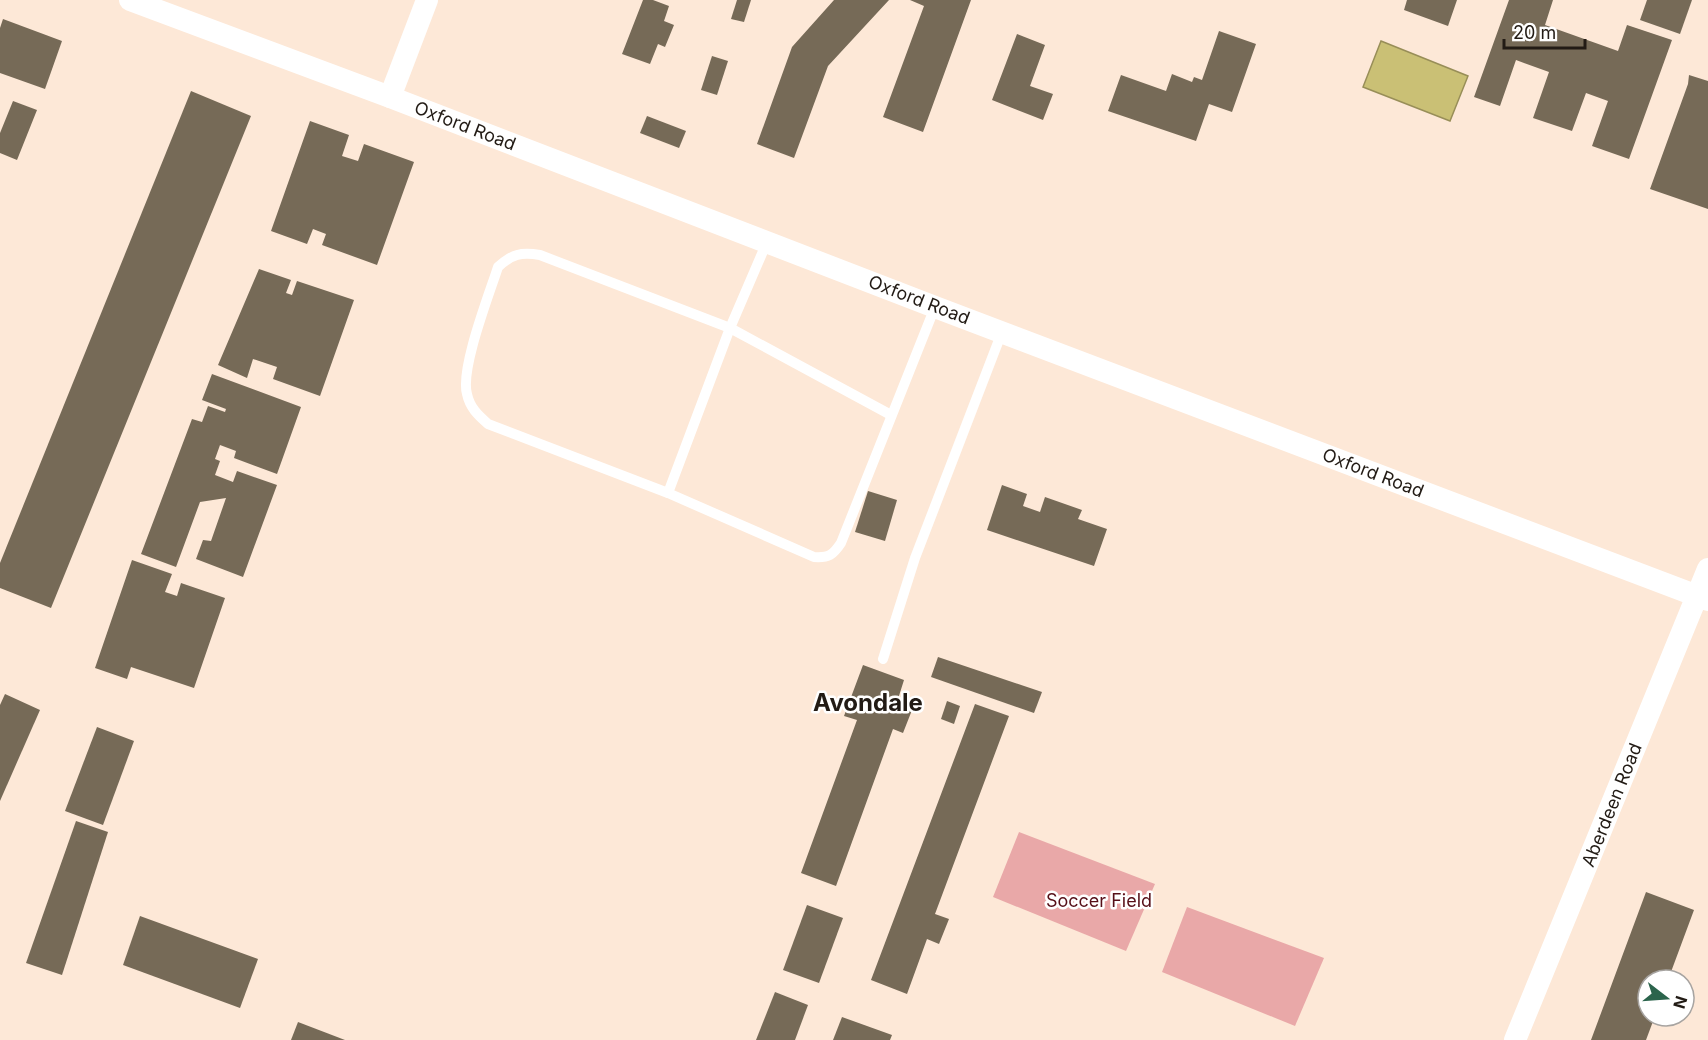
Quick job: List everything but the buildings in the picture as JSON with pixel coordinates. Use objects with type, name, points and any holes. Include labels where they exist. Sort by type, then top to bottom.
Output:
[{"type":"street","name":"Oxford Road","points":[[130,0],[1703,598]]},
{"type":"street","points":[[390,97],[427,0]]},
{"type":"street","name":"Aberdeen Road","points":[[1515,1040],[1703,598],[1708,569]]},
{"type":"lane","points":[[668,493],[730,328],[767,242]]},
{"type":"lane","points":[[891,415],[730,328],[540,255],[525,253],[509,257],[498,267],[466,369],[466,393],[474,412],[488,424],[668,493],[814,557],[827,558],[841,543],[935,307]]},
{"type":"lane","points":[[883,659],[915,558],[1002,332]]},
{"type":"green space","name":"Soccer Field","points":[[1019,832],[1155,884],[1126,951],[993,897]]},
{"type":"green space","name":"Soccer Field","points":[[1187,907],[1324,958],[1295,1026],[1162,972]]},
{"type":"shaded area","points":[[1381,41],[1468,76],[1450,121],[1363,87]]},
{"type":"district","name":"Avondale","points":[[868,703]]}]
